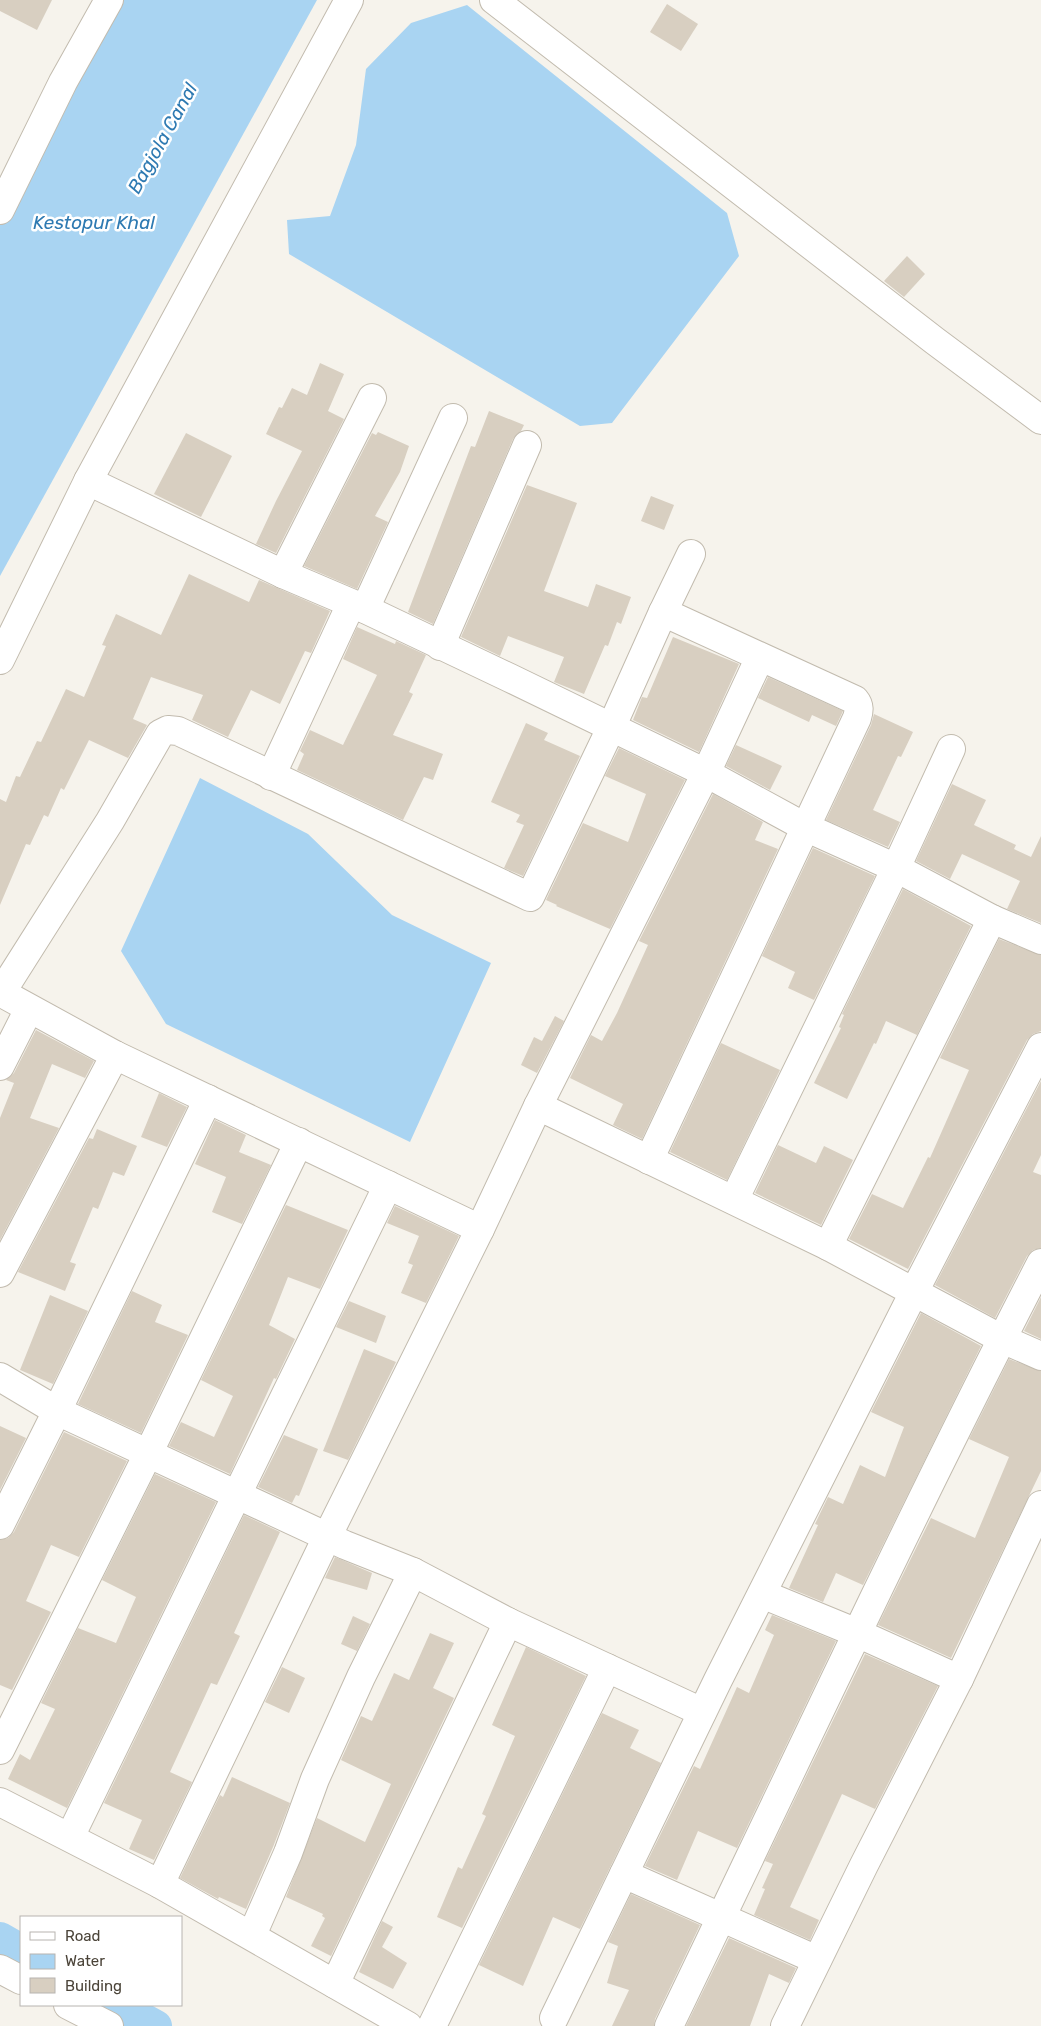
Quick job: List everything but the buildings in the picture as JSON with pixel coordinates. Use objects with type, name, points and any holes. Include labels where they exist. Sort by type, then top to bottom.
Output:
[{"type":"street","points":[[0,210],[63,82],[109,0]]},
{"type":"street","points":[[0,660],[88,481],[349,0]]},
{"type":"street","points":[[494,0],[935,341],[1041,420]]},
{"type":"street","points":[[283,574],[372,398]]},
{"type":"street","points":[[271,776],[453,418]]},
{"type":"street","points":[[440,646],[527,445]]},
{"type":"street","points":[[88,481],[283,574],[358,606],[510,678],[706,773],[804,828],[896,868],[992,919],[1041,940]]},
{"type":"street","points":[[480,1229],[115,1055],[0,992],[110,820],[160,734],[168,730],[178,731],[530,897],[611,728],[662,612],[691,554]]},
{"type":"street","points":[[649,1160],[857,718],[858,704],[855,700],[662,612]]},
{"type":"street","points":[[160,1884],[327,1537],[480,1229],[538,1106],[706,773],[760,657]]},
{"type":"street","points":[[734,1200],[896,868],[951,749]]},
{"type":"street","points":[[828,1246],[992,919]]},
{"type":"street","points":[[0,1066],[29,1009]]},
{"type":"street","points":[[554,2018],[702,1712],[914,1292],[1041,1047]]},
{"type":"street","points":[[0,1272],[115,1055]]},
{"type":"street","points":[[0,1524],[57,1411],[208,1099]]},
{"type":"street","points":[[538,1106],[828,1246],[1002,1339],[1041,1356]]},
{"type":"street","points":[[0,1750],[148,1454],[299,1142]]},
{"type":"street","points":[[70,1837],[388,1185]]},
{"type":"street","points":[[669,2026],[857,1633],[1041,1263]]},
{"type":"street","points":[[0,1376],[57,1411],[327,1537],[413,1572],[508,1622],[702,1712]]},
{"type":"street","points":[[785,2026],[959,1679],[1041,1505]]},
{"type":"street","points":[[252,1935],[288,1853],[319,1770],[361,1677],[413,1572]]},
{"type":"street","points":[[762,1594],[857,1633],[959,1679]]},
{"type":"street","points":[[335,1984],[508,1622]]},
{"type":"street","points":[[432,2026],[607,1668]]},
{"type":"street","points":[[0,1802],[160,1884],[408,2026]]},
{"type":"street","points":[[624,1874],[817,1960]]},
{"type":"street","points":[[0,1969],[20,1979]]},
{"type":"street","points":[[70,2006],[109,2026]]},
{"type":"water","name":"Kestopur Khal","points":[[118,0],[317,0],[0,576],[0,209]]},
{"type":"water","points":[[467,5],[727,213],[739,256],[612,423],[580,426],[289,254],[287,220],[330,216],[356,145],[366,69],[411,23]]},
{"type":"water","points":[[200,778],[308,834],[392,915],[491,963],[410,1142],[166,1024],[121,951]]},
{"type":"waterway","points":[[0,1938],[20,1949]]},
{"type":"waterway","points":[[120,2006],[156,2026]]},
{"type":"water label","name":"Bagjola Canal","points":[[162,138]]}]
